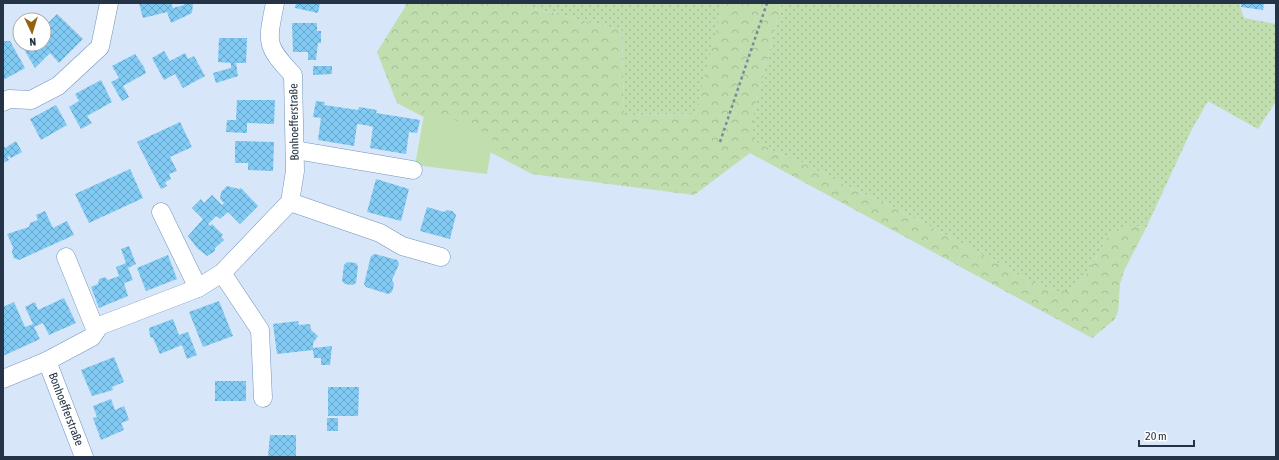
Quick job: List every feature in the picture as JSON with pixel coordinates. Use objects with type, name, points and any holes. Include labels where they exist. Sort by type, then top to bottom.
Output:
[{"type":"street","points":[[3,102],[9,99],[31,100],[58,86],[100,47],[109,3]]},
{"type":"street","name":"Bonhoefferstraße","points":[[3,380],[47,361],[92,336],[99,326],[198,288],[222,273],[290,202],[295,171],[293,75],[275,56],[269,40],[275,3]]},
{"type":"street","points":[[295,150],[413,170]]},
{"type":"street","points":[[290,202],[380,234],[402,246],[441,257]]},
{"type":"street","points":[[161,212],[198,288]]},
{"type":"street","points":[[66,257],[96,331]]},
{"type":"street","points":[[222,273],[260,330],[263,398]]},
{"type":"street","name":"Bonhoefferstraße","points":[[47,361],[84,457]]},
{"type":"path","points":[[720,142],[767,3]]},
{"type":"green space","points":[[405,3],[515,3],[622,31],[624,115],[695,114],[723,3],[782,3],[754,111],[753,140],[893,207],[995,261],[1032,283],[1056,291],[1067,291],[1075,288],[1083,280],[1109,235],[1113,231],[1126,226],[1146,228],[1124,271],[1120,284],[1118,312],[1114,320],[1092,338],[750,153],[694,195],[532,174],[397,103],[377,52],[405,7]]},
{"type":"green space","points":[[515,3],[723,3],[696,114],[624,115],[622,31]]},
{"type":"green space","points":[[782,3],[1239,3],[1244,18],[1276,24],[1276,101],[1258,129],[1208,101],[1191,131],[1146,228],[1137,226],[1127,227],[1113,232],[1109,235],[1083,280],[1075,288],[1067,291],[1056,291],[1032,283],[995,261],[893,207],[851,188],[799,161],[782,155],[752,140],[754,111]]},
{"type":"green space","points":[[425,110],[469,125],[493,137],[487,174],[415,165]]},
{"type":"building","points":[[139,3],[171,3],[173,8],[184,5],[184,3],[193,3],[192,13],[171,23],[167,12],[143,18]]},
{"type":"building","points":[[296,3],[320,3],[318,13],[295,8]]},
{"type":"building","points":[[1241,3],[1264,3],[1263,10],[1241,7]]},
{"type":"building","points":[[57,14],[83,39],[59,63],[50,53],[35,68],[26,52],[52,52],[52,19]]},
{"type":"building","points":[[292,23],[317,23],[317,31],[321,31],[321,43],[318,43],[316,60],[308,60],[308,52],[293,52]]},
{"type":"building","points":[[219,38],[247,38],[246,63],[236,63],[238,76],[216,83],[213,73],[231,68],[231,63],[218,62]]},
{"type":"building","points":[[3,41],[10,41],[12,45],[12,52],[16,52],[25,68],[3,79]]},
{"type":"building","points":[[164,51],[170,61],[185,53],[188,59],[194,56],[205,76],[183,88],[175,74],[164,80],[152,58]]},
{"type":"building","points":[[135,54],[144,67],[146,73],[123,86],[129,97],[122,101],[111,82],[119,78],[112,66]]},
{"type":"building","points":[[313,66],[332,66],[332,74],[313,75]]},
{"type":"building","points":[[101,80],[112,102],[87,116],[92,123],[81,129],[69,107],[79,101],[75,94]]},
{"type":"building","points":[[237,100],[275,100],[274,124],[247,123],[247,133],[226,132],[227,120],[236,120]]},
{"type":"building","points":[[316,101],[325,102],[324,105],[358,110],[359,107],[377,110],[376,113],[420,120],[417,133],[409,132],[406,154],[370,148],[373,127],[365,125],[357,124],[354,146],[318,140],[321,118],[313,117]]},
{"type":"building","points":[[56,105],[67,125],[41,140],[30,119]]},
{"type":"building","points":[[180,122],[192,147],[170,157],[177,171],[169,174],[171,179],[165,182],[167,186],[161,189],[137,142]]},
{"type":"building","points":[[16,141],[22,152],[11,158],[9,156],[7,157],[9,160],[3,163],[3,144],[5,148]]},
{"type":"building","points":[[235,141],[274,142],[273,171],[248,170],[248,163],[235,163]]},
{"type":"building","points":[[130,169],[143,198],[89,223],[75,194]]},
{"type":"building","points":[[376,179],[409,189],[401,221],[367,212]]},
{"type":"building","points":[[227,186],[239,189],[241,188],[258,206],[240,224],[228,212],[220,219],[216,216],[208,224],[210,226],[212,224],[223,235],[221,237],[224,240],[215,248],[215,251],[207,256],[197,248],[188,236],[203,219],[192,208],[201,199],[204,203],[212,195],[222,205],[224,203],[220,199],[221,192]]},
{"type":"building","points":[[427,207],[444,212],[447,210],[452,211],[456,215],[450,239],[420,231]]},
{"type":"building","points":[[45,211],[53,228],[67,221],[74,235],[19,260],[14,258],[12,252],[13,247],[7,234],[29,227],[30,223],[38,220],[36,215]]},
{"type":"building","points":[[129,246],[136,264],[128,268],[133,280],[124,283],[128,296],[99,308],[91,287],[98,284],[99,279],[105,277],[108,280],[119,276],[116,267],[126,263],[121,249]]},
{"type":"building","points":[[375,254],[397,260],[399,264],[392,280],[394,284],[392,292],[388,294],[366,287],[364,284],[371,256]]},
{"type":"building","points":[[168,255],[177,279],[146,291],[137,268]]},
{"type":"building","points":[[347,262],[356,263],[358,266],[356,283],[353,285],[345,284],[342,281],[344,265]]},
{"type":"building","points":[[64,298],[76,323],[49,335],[43,323],[34,327],[40,339],[3,356],[3,307],[14,302],[25,327],[33,324],[25,307],[35,302],[38,310]]},
{"type":"building","points":[[219,301],[233,336],[203,347],[189,312]]},
{"type":"building","points":[[173,319],[179,335],[188,332],[197,355],[187,359],[182,345],[160,354],[153,338],[150,337],[149,328]]},
{"type":"building","points":[[298,321],[299,325],[310,324],[311,330],[318,336],[313,343],[313,348],[332,346],[330,365],[321,365],[321,358],[314,358],[313,350],[277,354],[273,324]]},
{"type":"building","points":[[114,357],[124,382],[112,387],[113,390],[92,396],[81,370]]},
{"type":"building","points":[[215,381],[246,381],[246,401],[215,401]]},
{"type":"building","points":[[328,387],[359,387],[358,416],[328,416]]},
{"type":"building","points":[[111,399],[115,410],[124,406],[129,420],[121,423],[124,430],[101,440],[93,418],[97,417],[93,406]]},
{"type":"building","points":[[327,418],[338,418],[338,431],[327,431]]},
{"type":"building","points":[[270,435],[296,435],[296,457],[268,457]]}]
